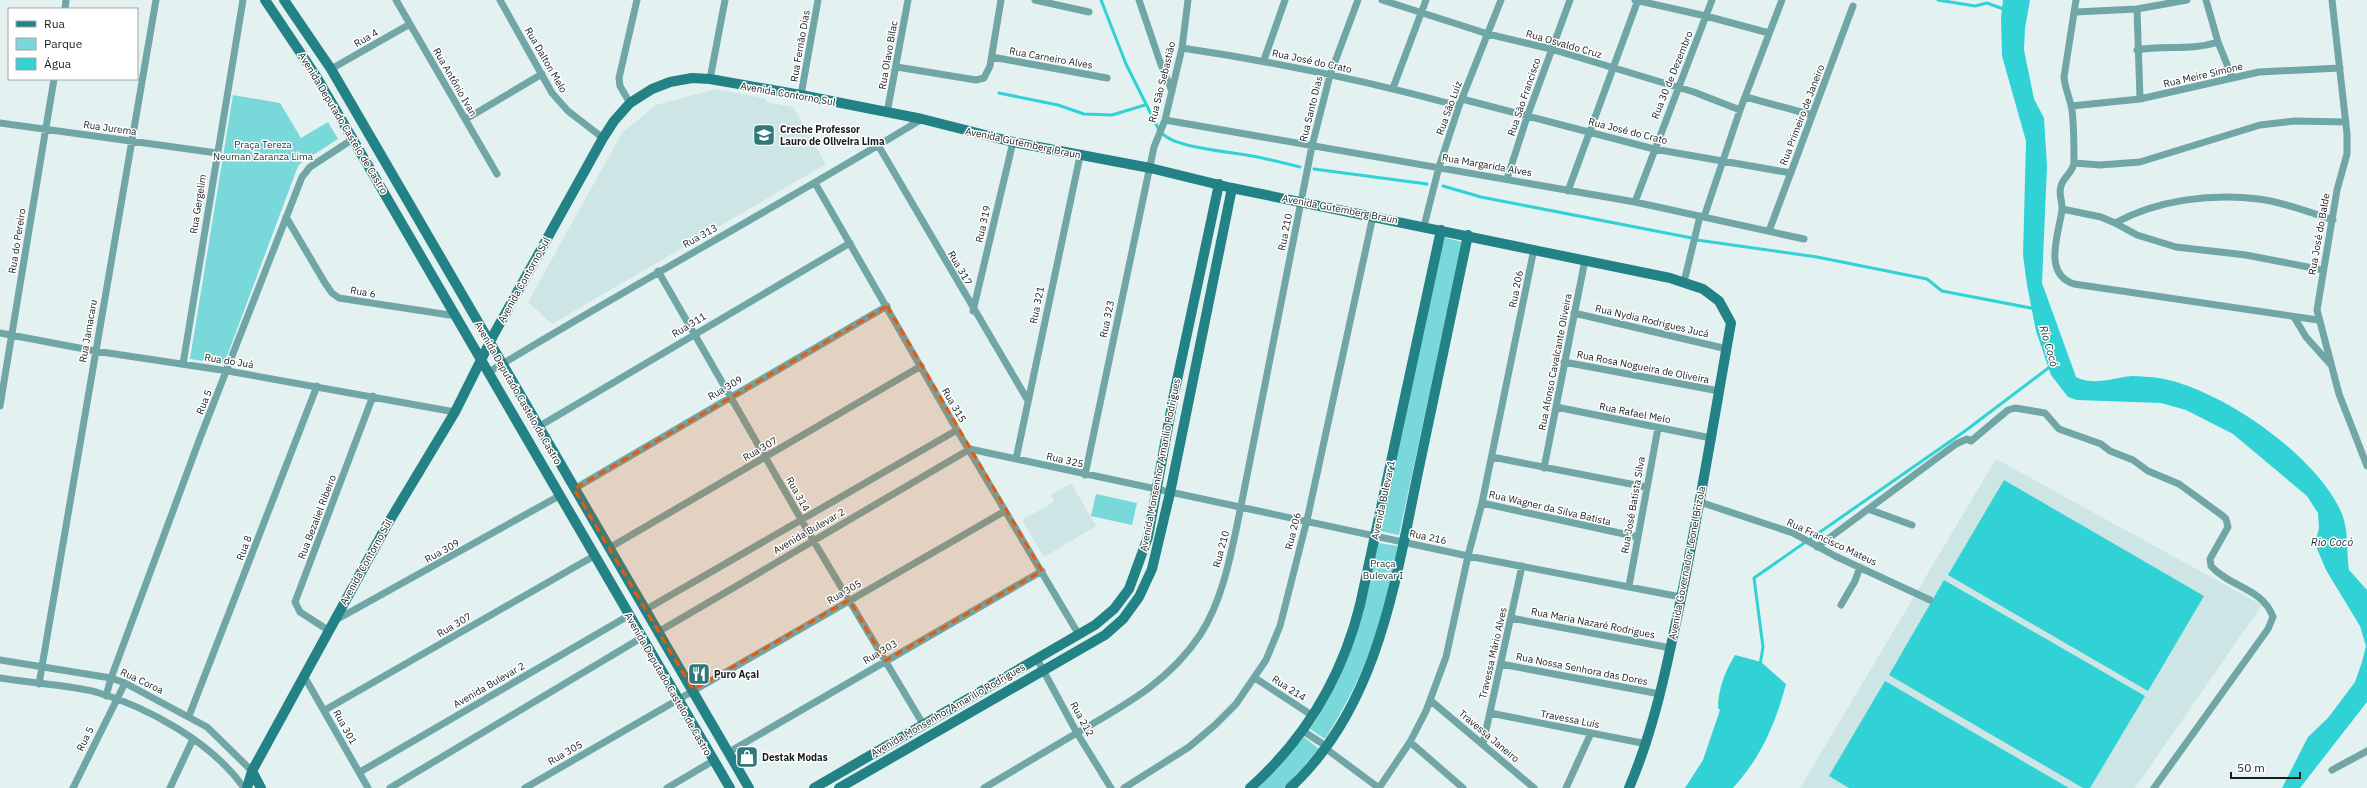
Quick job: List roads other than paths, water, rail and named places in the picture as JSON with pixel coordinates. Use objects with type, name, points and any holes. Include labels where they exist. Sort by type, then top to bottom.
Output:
[{"type":"street","name":"Rua Jamacaru","points":[[39,684],[156,0]]},
{"type":"street","name":"Rua Gergelim","points":[[183,364],[243,0]]},
{"type":"street","name":"Avenida Deputado Castelo de Castro","points":[[265,0],[316,76],[489,372],[628,616],[730,788]]},
{"type":"street","name":"Avenida Deputado Castelo de Castro","points":[[284,0],[331,70],[749,788]]},
{"type":"street","name":"Rua Antônio Ivan","points":[[396,0],[497,174]]},
{"type":"street","name":"Rua Dalton Melo","points":[[500,0],[542,74],[561,104],[603,138]]},
{"type":"street","points":[[630,103],[620,86],[620,78],[636,0]]},
{"type":"street","points":[[710,80],[726,0]]},
{"type":"street","name":"Rua Fernão Dias","points":[[801,95],[818,0]]},
{"type":"street","name":"Rua Olavo Bilac","points":[[887,113],[897,67],[908,0]]},
{"type":"street","points":[[897,67],[976,80],[984,78],[989,70],[992,57],[1001,0]]},
{"type":"street","points":[[1035,0],[1089,12]]},
{"type":"street","points":[[1139,0],[1160,62],[1172,91]]},
{"type":"street","name":"Rua São Sebastião","points":[[1150,168],[1154,147],[1165,120],[1182,48],[1188,0]]},
{"type":"street","points":[[1264,60],[1285,0]]},
{"type":"street","name":"Rua Santo Dias","points":[[1302,202],[1312,146],[1330,76],[1358,0]]},
{"type":"street","name":"Rua Osvaldo Cruz","points":[[1382,0],[1421,14],[1488,34],[1551,49],[1614,70],[1705,95],[1740,110]]},
{"type":"street","points":[[1394,88],[1426,0]]},
{"type":"street","name":"Rua São Luiz","points":[[1424,226],[1439,167],[1461,102],[1501,0]]},
{"type":"street","name":"Rua São Francisco","points":[[1507,179],[1527,117],[1570,0]]},
{"type":"street","points":[[1568,191],[1614,70],[1637,0],[1706,16],[1769,33]]},
{"type":"street","name":"Rua 30 de Dezembro","points":[[1635,202],[1712,0]]},
{"type":"street","points":[[1684,282],[1702,217],[1740,110],[1746,98],[1782,0]]},
{"type":"street","points":[[2076,0],[2076,12],[2064,77],[2064,87],[2071,106],[2074,163],[2070,174],[2061,184],[2059,192],[2062,209],[2057,233],[2056,261],[2060,275],[2067,281],[2318,320]]},
{"type":"street","points":[[2076,12],[2137,9],[2187,0]]},
{"type":"street","points":[[2206,0],[2218,42],[2232,77]]},
{"type":"street","name":"Rua José do Balde","points":[[2332,0],[2346,122],[2347,154],[2332,220],[2317,310],[2318,320],[2345,411],[2367,466]]},
{"type":"street","name":"Rua Primeiro de Janeiro","points":[[1769,231],[1853,6]]},
{"type":"street","points":[[2137,9],[2137,50],[2140,99]]},
{"type":"street","name":"Rua 4","points":[[331,70],[410,24]]},
{"type":"street","points":[[2137,50],[2160,47],[2197,47],[2218,42]]},
{"type":"street","name":"Rua José do Crato","points":[[1182,48],[1264,60],[1330,76],[1394,88],[1527,117],[1654,149],[1791,173]]},
{"type":"street","name":"Rua Carneiro Alves","points":[[992,57],[1107,78]]},
{"type":"street","name":"Rua Meire Simone","points":[[2071,106],[2140,99],[2232,77],[2276,70],[2340,68]]},
{"type":"street","points":[[466,119],[542,74]]},
{"type":"street","name":"Avenida Contorno Sul","points":[[245,788],[252,771],[328,630],[386,525],[455,412],[481,359],[603,138],[614,121],[630,103],[652,89],[670,82],[692,78],[801,95],[922,119]]},
{"type":"street","name":"Rua do Pereiro","points":[[0,406],[54,80]]},
{"type":"street","points":[[1746,98],[1812,115]]},
{"type":"street","name":"Avenida Gutemberg Braun","points":[[922,119],[1013,142],[1080,156],[1150,168],[1232,188],[1468,235],[1684,282],[1703,289],[1719,301],[1729,317],[1730,334]]},
{"type":"street","name":"Rua 313","points":[[489,372],[658,271],[815,183],[922,119]]},
{"type":"street","name":"Rua Margarida Alves","points":[[1165,120],[1635,202],[1804,239]]},
{"type":"street","points":[[2074,163],[2100,165],[2140,162],[2260,126],[2294,122],[2346,122]]},
{"type":"street","name":"Rua Jurema","points":[[0,123],[217,153]]},
{"type":"street","name":"Rua 5","points":[[106,696],[111,678],[200,438],[228,371],[302,177],[310,167],[353,140]]},
{"type":"street","name":"Rua 319","points":[[973,311],[1013,142]]},
{"type":"street","name":"Rua 317","points":[[878,145],[973,311],[1027,400]]},
{"type":"street","name":"Rua 321","points":[[1016,459],[1027,400],[1080,156]]},
{"type":"street","name":"Rua 323","points":[[1085,475],[1150,168]]},
{"type":"street","name":"Rua 315","points":[[815,183],[957,430],[970,449],[1079,635]]},
{"type":"street","name":"Avenida Monsenhor Amarilio Rodrigues","points":[[814,788],[1079,635],[1114,610],[1129,589],[1148,537],[1173,399],[1219,184]]},
{"type":"street","name":"Avenida Monsenhor Amarilio Rodrigues","points":[[839,788],[1105,635],[1123,619],[1136,601],[1152,569],[1170,492],[1232,188]]},
{"type":"street","points":[[2115,223],[2143,209],[2161,205],[2240,198],[2260,199],[2332,220]]},
{"type":"street","name":"Rua 210","points":[[984,788],[1121,709],[1143,694],[1172,668],[1200,634],[1220,590],[1242,506],[1302,202]]},
{"type":"street","points":[[2062,209],[2085,213],[2115,223],[2137,236],[2176,247],[2246,255],[2323,270]]},
{"type":"street","name":"Rua 206","points":[[1124,788],[1189,747],[1215,725],[1236,704],[1266,660],[1280,626],[1307,520],[1373,216]]},
{"type":"street","name":"Rua 6","points":[[286,217],[325,283],[332,293],[339,298],[456,316]]},
{"type":"street","name":"Avenida Bulevar 1","points":[[1250,788],[1270,770],[1303,731],[1328,692],[1349,642],[1375,536],[1442,230]]},
{"type":"street","points":[[1290,788],[1326,747],[1356,698],[1376,654],[1403,542],[1468,235]]},
{"type":"street","name":"Rua 311","points":[[538,427],[850,243]]},
{"type":"street","name":"Rua 206","points":[[1379,788],[1410,742],[1430,700],[1446,656],[1492,457],[1534,249]]},
{"type":"street","name":"Rua Afonso Cavalcante Oliveira","points":[[1544,468],[1585,260]]},
{"type":"street","name":"Rua 314","points":[[658,271],[696,333],[813,540],[923,724]]},
{"type":"street","name":"Rua 309","points":[[574,489],[886,306]]},
{"type":"street","name":"Rua Nydia Rodrigues Jucá","points":[[1574,313],[1727,348]]},
{"type":"street","points":[[2294,317],[2306,337],[2332,367]]},
{"type":"street","name":"Rua do Juá","points":[[0,333],[12,334],[95,351],[317,386],[455,412]]},
{"type":"street","name":"Avenida Governador Leonel Brizola","points":[[1629,788],[1647,744],[1671,648],[1700,502],[1730,334]]},
{"type":"street","name":"Rua Rosa Nogueira de Oliveira","points":[[1564,362],[1719,391]]},
{"type":"street","name":"Rua 307","points":[[609,548],[921,366]]},
{"type":"street","name":"Rua 8","points":[[189,716],[317,386]]},
{"type":"street","name":"Rua Bezaliel Ribeiro","points":[[328,630],[300,612],[295,602],[373,396]]},
{"type":"street","name":"Rua Rafael Melo","points":[[1556,407],[1711,438]]},
{"type":"street","points":[[1817,547],[1956,444],[1967,439],[1971,441],[2003,414],[2015,408],[2045,413],[2059,429],[2081,439],[2100,444],[2110,452],[2133,460],[2148,472],[2179,484],[2226,519],[2228,527],[2210,559],[2211,566],[2258,596],[2266,603],[2273,617],[2268,629],[2154,788]]},
{"type":"street","name":"Rua José Batista Silva","points":[[1629,586],[1658,428]]},
{"type":"street","name":"Avenida Bulevar 2","points":[[645,610],[957,430]]},
{"type":"street","name":"Rua 325","points":[[970,449],[1085,475],[1170,492]]},
{"type":"street","name":"Avenida Bulevar 2","points":[[658,632],[970,449]]},
{"type":"street","points":[[1492,457],[1646,487]]},
{"type":"street","name":"Rua 216","points":[[1170,492],[1242,506],[1468,556],[1682,597]]},
{"type":"street","name":"Rua 309","points":[[334,621],[494,534],[559,496]]},
{"type":"street","name":"Rua Francisco Mateus","points":[[1700,502],[1793,533],[1817,547],[1930,600]]},
{"type":"street","name":"Rua Wagner da Silva Batista","points":[[1482,503],[1638,538]]},
{"type":"street","points":[[1868,509],[1912,525]]},
{"type":"street","name":"Rua 305","points":[[525,788],[1005,511]]},
{"type":"street","name":"Rua 307","points":[[325,710],[594,556]]},
{"type":"street","name":"Travessa Mário Alves","points":[[1483,744],[1522,566]]},
{"type":"street","points":[[1841,605],[1855,581],[1860,567]]},
{"type":"street","name":"Rua 303","points":[[729,752],[1042,571]]},
{"type":"street","name":"Avenida Bulevar 2","points":[[360,772],[628,616]]},
{"type":"street","name":"Rua Maria Nazaré Rodrigues","points":[[1511,618],[1671,648]]},
{"type":"street","points":[[390,788],[641,638]]},
{"type":"street","name":"Rua 212","points":[[1037,659],[1077,733],[1111,788]]},
{"type":"street","name":"Rua Coroa","points":[[0,660],[111,678],[125,683],[207,727],[252,771]]},
{"type":"street","name":"Rua Nossa Senhora das Dores","points":[[1501,664],[1660,694]]},
{"type":"street","name":"Rua 301","points":[[304,676],[325,710],[368,788]]},
{"type":"street","points":[[0,678],[95,692],[134,706],[193,739],[221,759],[245,788]]},
{"type":"street","name":"Rua 214","points":[[1255,678],[1313,716]]},
{"type":"street","name":"Rua 5","points":[[73,788],[125,683]]},
{"type":"street","name":"Travessa Janeiro","points":[[1430,700],[1534,788]]},
{"type":"street","name":"Travessa Luís","points":[[1490,713],[1647,744]]},
{"type":"street","points":[[1303,731],[1379,788]]},
{"type":"street","points":[[1566,788],[1591,733]]},
{"type":"street","points":[[170,788],[193,739]]},
{"type":"street","points":[[1410,742],[1463,788]]},
{"type":"street","points":[[2332,770],[2367,751]]},
{"type":"street","points":[[667,788],[713,761]]},
{"type":"street","points":[[252,771],[261,788]]},
{"type":"water","name":"Rio Cocó","points":[[2003,0],[2030,0],[2025,28],[2024,50],[2034,99],[2044,118],[2047,166],[2042,283],[2076,377],[2089,381],[2103,381],[2132,376],[2159,378],[2183,384],[2210,395],[2237,410],[2290,448],[2312,470],[2330,492],[2342,514],[2346,535],[2349,570],[2367,590],[2367,702],[2300,788],[2282,788],[2308,737],[2328,718],[2355,682],[2366,646],[2360,626],[2326,570],[2315,544],[2319,528],[2318,513],[2307,496],[2233,434],[2186,410],[2161,403],[2077,400],[2068,397],[2051,375],[2036,331],[2023,255],[2026,141],[2002,56],[2001,18]]},
{"type":"water","points":[[2004,480],[2204,596],[2148,691],[1948,575]]},
{"type":"water","points":[[1944,580],[2145,696],[2090,788],[2083,788],[1889,675]]},
{"type":"water","points":[[1735,655],[1761,662],[1786,684],[1772,727],[1752,764],[1733,788],[1685,788],[1703,760],[1720,710],[1718,708],[1719,694],[1728,668]]},
{"type":"water","points":[[1885,681],[2069,788],[1849,788],[1829,776]]},
{"type":"waterway","points":[[1101,0],[1126,64],[1159,130]]},
{"type":"waterway","points":[[1938,0],[1975,6],[1987,3],[2006,10]]},
{"type":"waterway","points":[[999,93],[1058,105],[1084,114],[1112,115],[1145,105]]},
{"type":"waterway","points":[[1162,133],[1168,138],[1190,146],[1252,156],[1300,167]]},
{"type":"waterway","points":[[1314,169],[1427,184]]},
{"type":"waterway","points":[[1443,186],[1481,197],[1692,238]]},
{"type":"waterway","points":[[1697,240],[1817,257],[1927,279],[1942,291],[2036,309]]},
{"type":"waterway","points":[[1760,665],[1763,647],[1754,578],[1965,431],[2051,366]]},
{"type":"place","name":"Creche Professor Lauro de Oliveira Lima","points":[[764,135]]},
{"type":"place","name":"Puro Açai","points":[[699,674]]},
{"type":"place","name":"Destak Modas","points":[[747,757]]},
{"type":"park label","name":"Praça Tereza Neuman Zaranza Lima","points":[[263,150]]},
{"type":"park label","name":"Praça Bulevar I","points":[[1383,568]]}]
